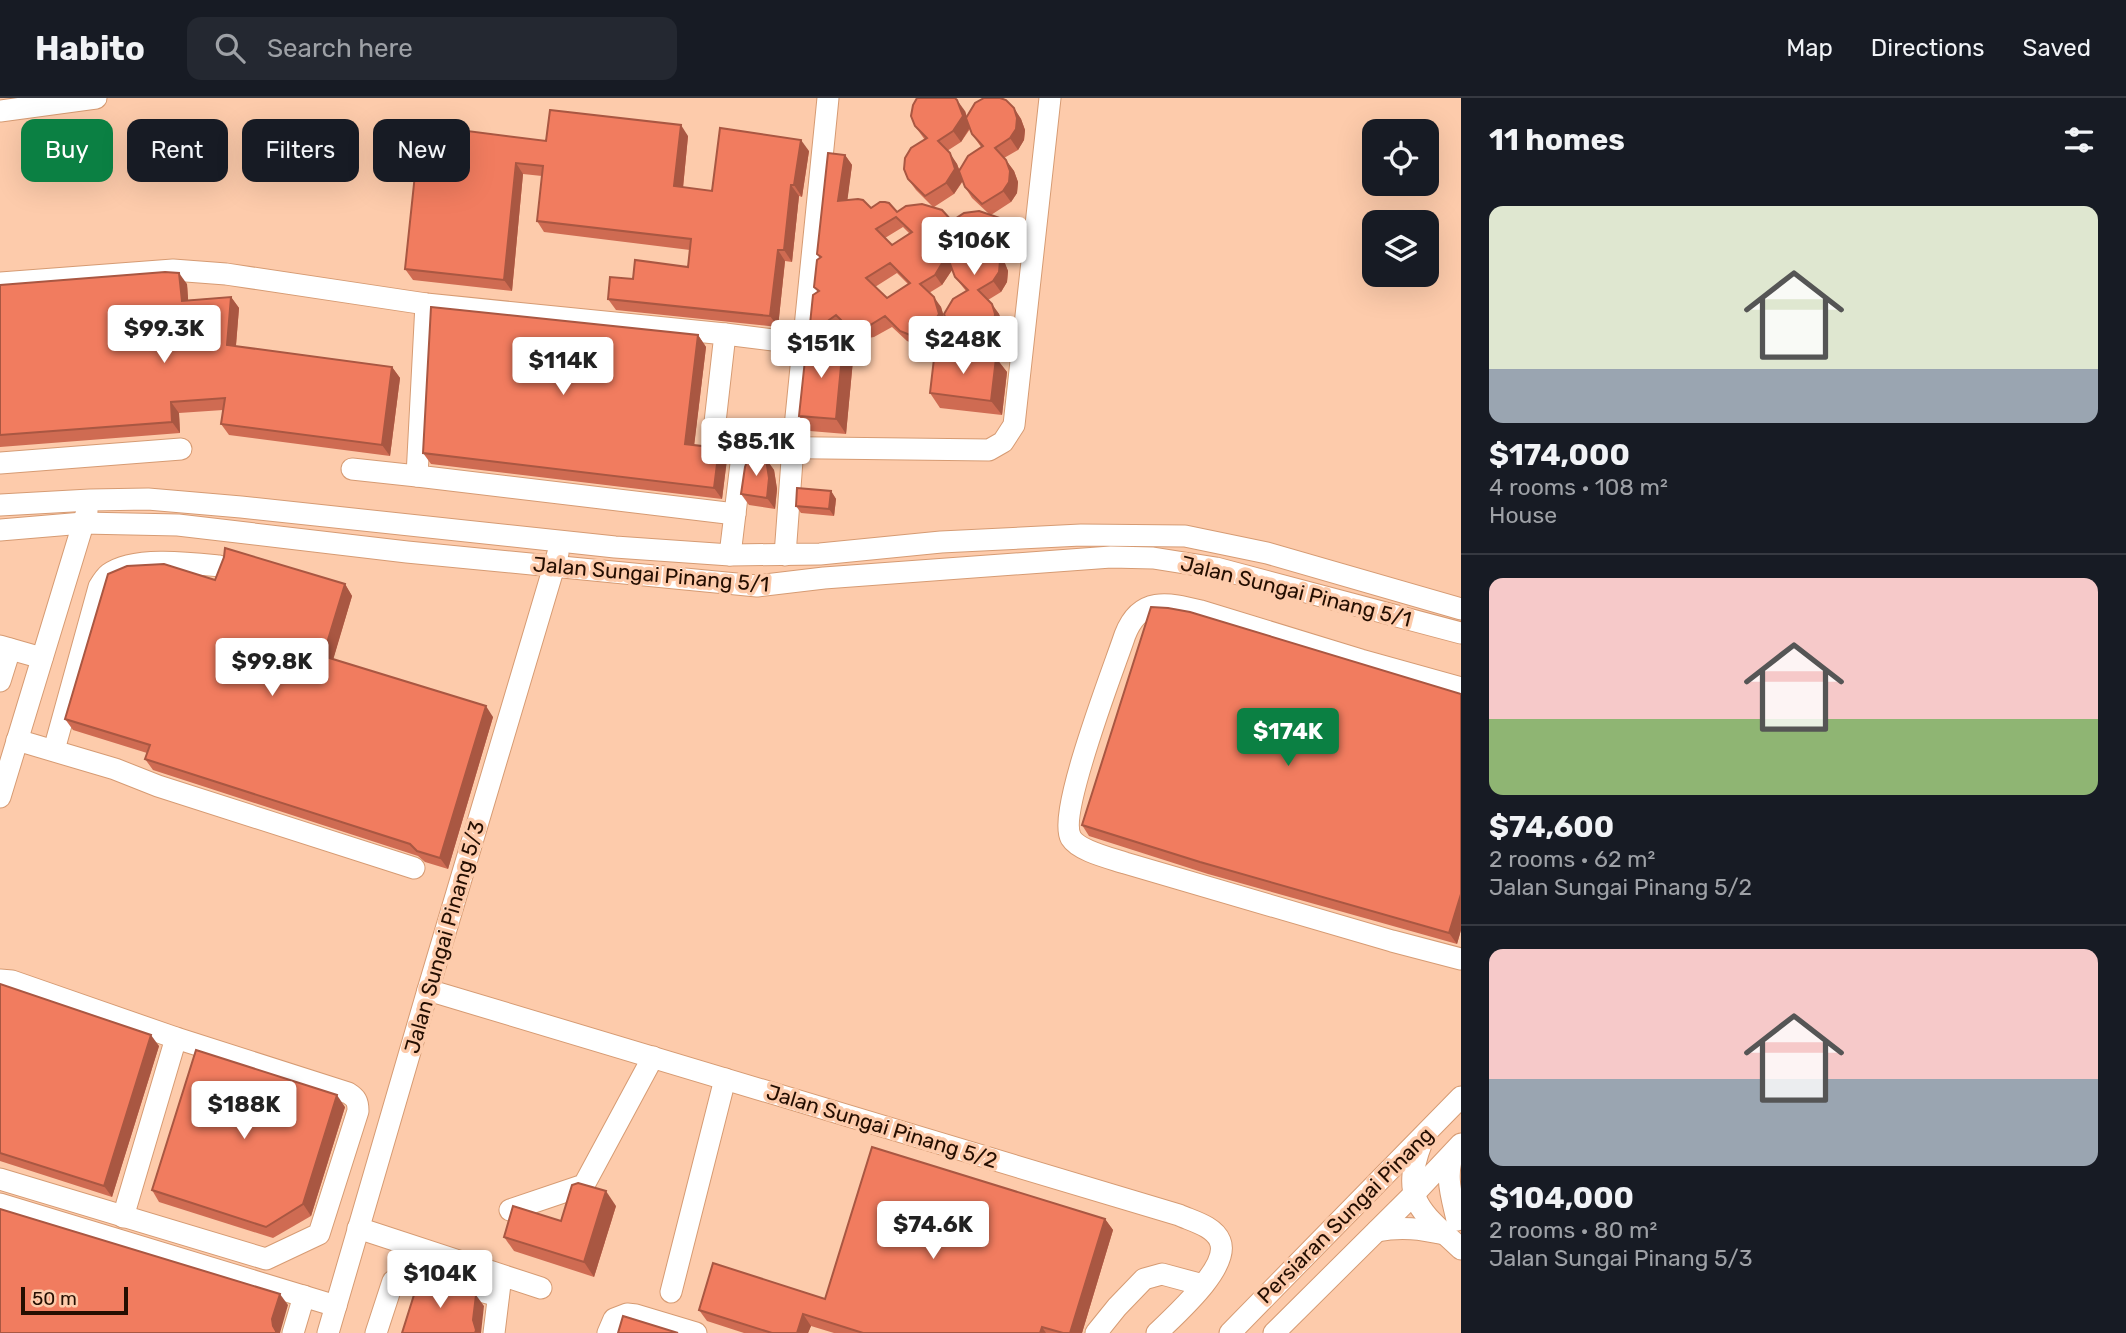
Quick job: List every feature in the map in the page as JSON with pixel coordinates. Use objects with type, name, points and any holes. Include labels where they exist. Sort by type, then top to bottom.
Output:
[{"type":"street","points":[[0,111],[96,98]]},
{"type":"street","points":[[785,555],[793,447],[828,98]]},
{"type":"street","points":[[724,334],[714,431],[724,444],[989,450],[997,447],[1014,425],[1050,98]]},
{"type":"street","points":[[0,283],[173,270],[226,274],[426,304],[805,344]]},
{"type":"street","points":[[417,476],[426,304]]},
{"type":"street","points":[[730,555],[743,446]]},
{"type":"street","points":[[0,463],[181,449]]},
{"type":"street","points":[[352,469],[735,514]]},
{"type":"street","name":"Jalan Sungai Pinang 5/1","points":[[0,505],[148,499],[561,542],[730,555],[820,554],[941,542],[1113,534],[1185,536],[1267,553],[1461,609]]},
{"type":"street","points":[[0,797],[90,500]]},
{"type":"street","name":"Jalan Sungai Pinang 5/1","points":[[0,530],[83,523],[178,525],[407,552],[757,586],[824,578],[1098,558],[1153,558],[1216,568],[1461,633]]},
{"type":"street","name":"Jalan Sungai Pinang 5/3","points":[[328,1333],[561,542]]},
{"type":"street","points":[[54,750],[104,579],[118,569],[142,564],[176,562],[219,566]]},
{"type":"street","points":[[1461,688],[1201,611],[1175,605],[1160,604],[1148,607],[1138,613],[1129,624],[1125,635],[1088,744],[1068,827],[1070,837],[1076,844],[1092,852],[1461,959]]},
{"type":"street","points":[[0,681],[5,647],[42,658]]},
{"type":"street","points":[[17,740],[115,769],[158,786],[414,868]]},
{"type":"street","points":[[0,980],[38,989],[176,1038],[348,1093],[355,1097],[358,1103],[358,1111],[319,1234],[266,1259],[0,1179]]},
{"type":"street","name":"Jalan Sungai Pinang 5/2","points":[[428,990],[1179,1215],[1210,1229],[1220,1241],[1221,1252],[1217,1264],[1203,1285],[1157,1333]]},
{"type":"street","points":[[123,1217],[176,1038]]},
{"type":"street","points":[[510,1210],[584,1185],[653,1057]]},
{"type":"street","points":[[671,1292],[725,1079]]},
{"type":"street","name":"Persiaran Sungai Pinang","points":[[1230,1333],[1461,1097]]},
{"type":"street","points":[[1413,1195],[1412,1173],[1425,1135]]},
{"type":"street","points":[[1456,1231],[1448,1181],[1450,1161],[1458,1147]]},
{"type":"street","name":"Persiaran Sungai Pinang","points":[[1274,1333],[1458,1147]]},
{"type":"street","points":[[1359,1201],[1413,1195],[1442,1208],[1456,1231]]},
{"type":"street","points":[[0,1205],[336,1306]]},
{"type":"street","points":[[1377,1231],[1397,1227],[1456,1231]]},
{"type":"street","points":[[358,1228],[541,1287]]},
{"type":"street","points":[[429,1277],[435,1253]]},
{"type":"street","points":[[376,1333],[393,1281],[407,1273],[498,1296]]},
{"type":"street","points":[[1096,1333],[1116,1307],[1144,1279],[1162,1274],[1203,1285]]},
{"type":"street","points":[[494,1333],[502,1275]]},
{"type":"street","points":[[293,1333],[304,1296]]},
{"type":"street","points":[[608,1333],[614,1320],[627,1314],[696,1333]]},
{"type":"building","points":[[917,98],[955,98],[963,116],[953,131],[938,141],[950,153],[955,169],[946,183],[925,196],[908,179],[904,169],[905,158],[911,148],[927,138],[915,126],[911,116]]},
{"type":"building","points":[[984,98],[1006,100],[1014,108],[1017,118],[1016,129],[1010,138],[995,148],[1006,160],[1010,171],[1009,182],[1003,191],[982,204],[965,187],[959,171],[968,156],[983,146],[972,134],[966,118],[975,103]]},
{"type":"building","points":[[550,110],[681,125],[674,186],[712,191],[720,128],[801,140],[794,185],[791,185],[784,250],[778,250],[770,316],[608,299],[610,277],[633,279],[635,260],[688,267],[691,239],[537,221],[543,166],[516,163],[504,280],[405,269],[414,182],[470,182],[470,131],[546,141]]},
{"type":"building","points":[[828,153],[845,155],[838,201],[863,200],[871,208],[885,202],[897,212],[906,206],[922,204],[942,210],[952,221],[930,235],[939,244],[944,260],[935,275],[920,284],[934,297],[939,314],[930,328],[921,334],[910,335],[900,331],[885,316],[867,327],[856,329],[846,325],[836,315],[822,325],[810,324],[813,295],[819,291],[814,287],[817,260],[821,257],[817,254]],"holes":[[[896,217],[912,232],[892,245],[876,229]],[[890,263],[910,283],[887,298],[866,278]]]},
{"type":"building","points":[[979,211],[1000,218],[1004,225],[1001,234],[989,242],[997,251],[999,272],[993,281],[978,290],[992,304],[994,325],[988,334],[967,347],[950,330],[944,314],[953,299],[968,290],[955,277],[949,261],[958,246],[969,239],[959,229],[955,219],[964,213]]},
{"type":"building","points":[[179,273],[182,301],[231,297],[227,345],[392,367],[382,445],[221,424],[225,398],[171,402],[172,422],[0,435],[0,285]]},
{"type":"building","points":[[431,307],[698,335],[685,444],[719,448],[714,488],[423,453]]},
{"type":"building","points":[[807,341],[843,345],[836,419],[799,416]]},
{"type":"building","points":[[935,350],[996,358],[991,401],[930,393]]},
{"type":"building","points":[[749,456],[766,459],[769,478],[767,498],[741,494]]},
{"type":"building","points":[[797,488],[831,491],[829,509],[796,506]]},
{"type":"building","points":[[225,548],[345,584],[323,656],[486,706],[440,858],[417,851],[410,844],[145,759],[150,745],[65,719],[108,574],[127,566],[164,564],[215,580]]},
{"type":"building","points":[[1151,607],[1190,612],[1461,694],[1461,894],[1449,933],[1200,862],[1082,825]]},
{"type":"building","points":[[0,984],[151,1035],[104,1186],[0,1153]]},
{"type":"building","points":[[196,1050],[337,1095],[303,1204],[266,1227],[152,1190]]},
{"type":"building","points":[[872,1147],[1105,1219],[1070,1333],[1042,1327],[1040,1333],[863,1333],[803,1314],[797,1333],[772,1333],[699,1310],[713,1263],[825,1299]]},
{"type":"building","points":[[578,1183],[606,1191],[584,1262],[504,1237],[513,1206],[561,1221],[572,1185]]},
{"type":"building","points":[[0,1209],[280,1294],[272,1319],[276,1333],[0,1333]]},
{"type":"building","points":[[419,1279],[476,1295],[473,1320],[475,1333],[402,1333]]},
{"type":"building","points":[[623,1316],[678,1333],[618,1333]]}]
